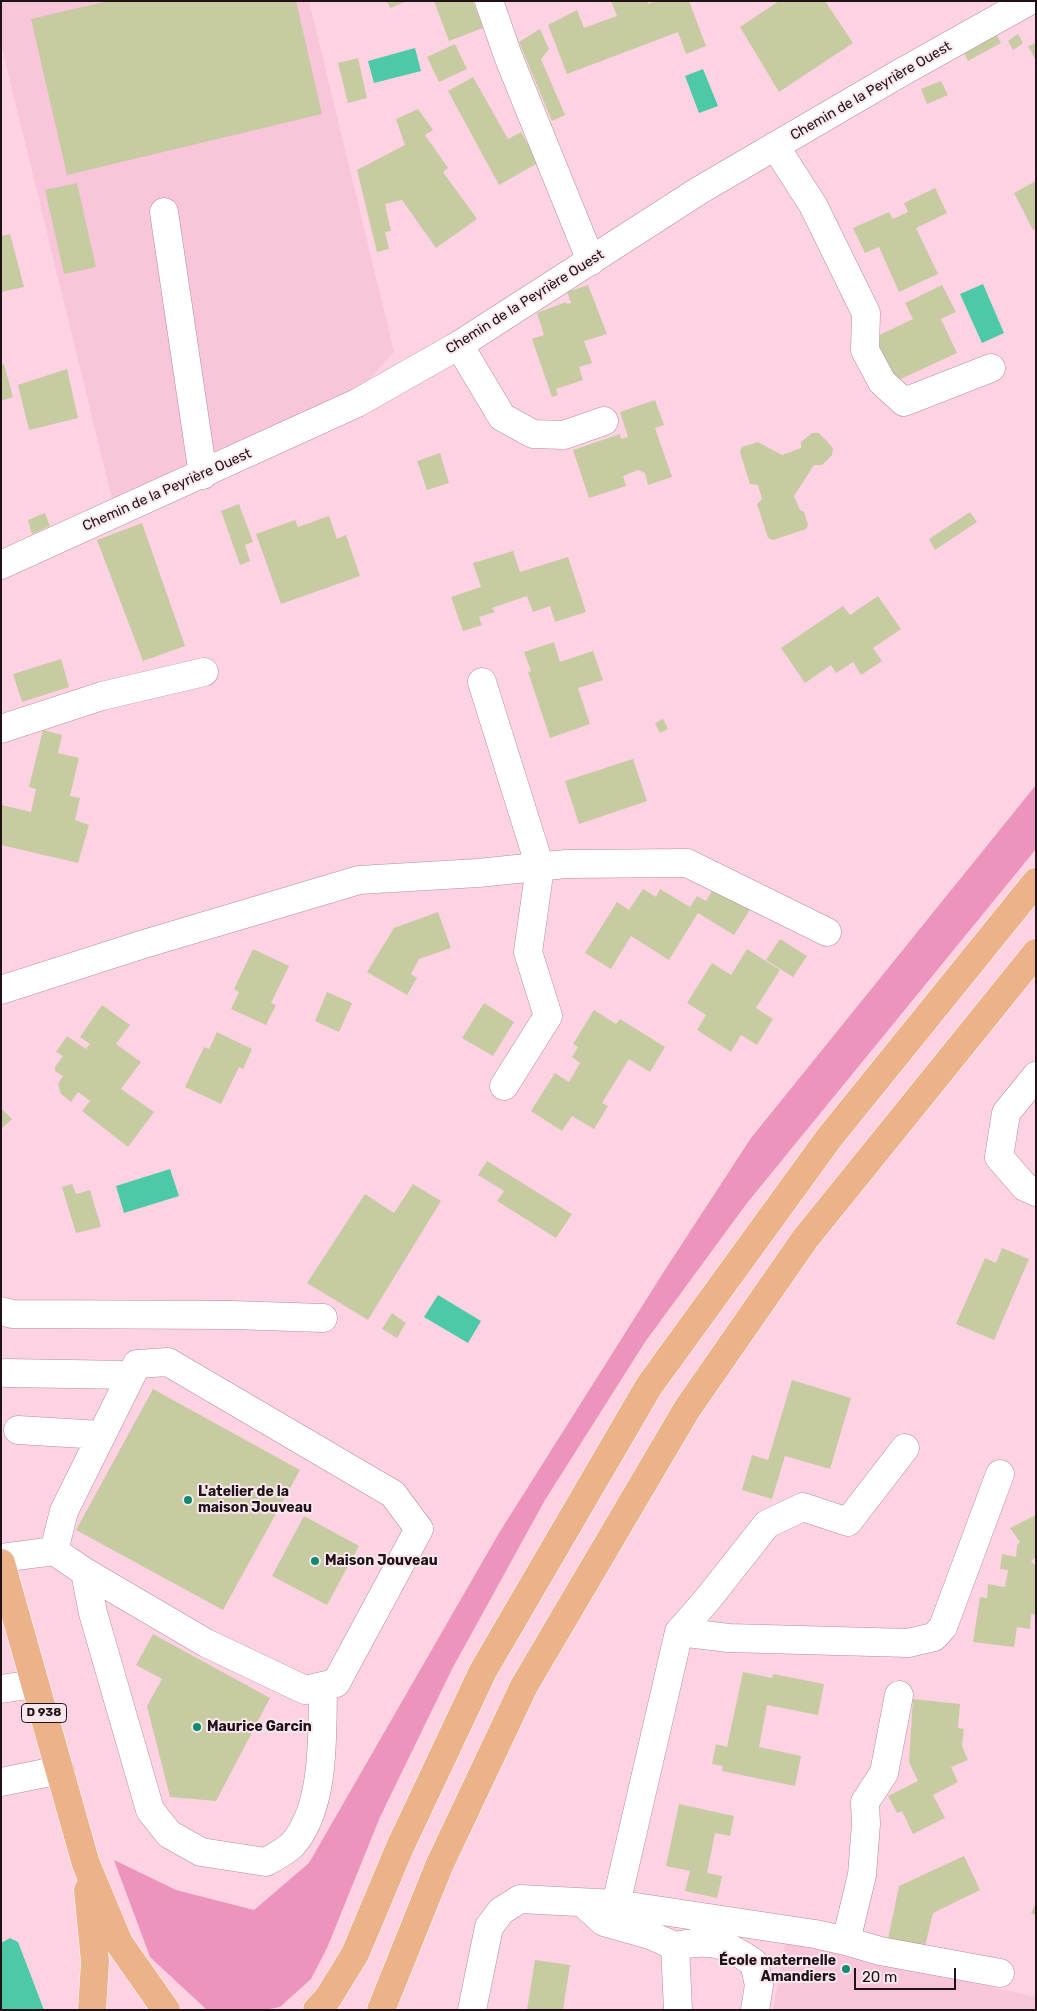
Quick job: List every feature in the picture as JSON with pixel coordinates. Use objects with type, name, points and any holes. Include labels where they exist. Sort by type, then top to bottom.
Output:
[{"type":"main road","points":[[317,2010],[328,1998],[355,1954],[400,1847],[483,1671],[649,1386],[829,1138],[1036,882]]},
{"type":"main road","points":[[381,2010],[439,1866],[524,1686],[687,1409],[805,1239],[1036,953]]},
{"type":"main road","name":"D 938","points":[[1,1563],[86,1864],[119,1943],[166,2010]]},
{"type":"main road","name":"D 938","points":[[86,1864],[95,1962],[92,2010]]},
{"type":"street","points":[[490,1],[512,65],[591,261]]},
{"type":"street","name":"Chemin de la Peyrière Ouest","points":[[1,565],[203,475],[357,403],[459,345],[700,190],[1016,5]]},
{"type":"street","points":[[775,146],[813,205],[866,313],[865,350],[882,382],[904,402],[991,368]]},
{"type":"street","points":[[164,212],[203,475]]},
{"type":"street","points":[[459,345],[502,417],[533,434],[564,435],[604,421]]},
{"type":"street","points":[[1,729],[102,696],[204,672]]},
{"type":"street","points":[[482,682],[540,867],[528,952],[548,1016],[504,1086]]},
{"type":"street","points":[[1,990],[144,944],[360,880],[566,864],[687,863],[827,932]]},
{"type":"street","points":[[1036,1076],[1006,1113],[999,1157],[1025,1187],[1036,1192]]},
{"type":"street","points":[[1,1311],[12,1314],[232,1315],[323,1318]]},
{"type":"street","points":[[1,1558],[54,1551],[85,1572],[206,1643],[305,1690],[336,1683],[419,1529],[393,1494],[168,1362],[137,1364],[64,1511],[54,1551]]},
{"type":"street","points":[[6,1373],[131,1375]]},
{"type":"street","points":[[18,1430],[101,1435]]},
{"type":"street","points":[[616,1904],[679,1632],[767,1524],[803,1507],[848,1522],[905,1448]]},
{"type":"street","points":[[679,1632],[729,1638],[908,1643],[934,1637],[942,1627],[1000,1474]]},
{"type":"street","points":[[85,1572],[93,1614],[150,1810],[169,1834],[201,1852],[266,1862],[291,1846],[307,1824],[321,1768],[323,1686]]},
{"type":"street","points":[[1,1688],[35,1684]]},
{"type":"street","points":[[846,1941],[862,1875],[866,1824],[865,1802],[884,1773],[899,1695]]},
{"type":"street","points":[[1,1782],[60,1770]]},
{"type":"street","points":[[472,2010],[489,1927],[501,1910],[520,1899],[616,1904],[815,1934],[880,1951],[1000,1973]]},
{"type":"street","points":[[583,1903],[604,1922],[650,1935],[675,1946],[701,1941],[735,1949],[754,1963],[759,1986],[755,2010]]},
{"type":"street","points":[[675,1946],[678,2010]]},
{"type":"shaded area","points":[[1,1],[309,1],[394,352],[366,383],[114,507],[1,44]]},
{"type":"shaded area","points":[[415,48],[421,71],[374,83],[368,61]]},
{"type":"shaded area","points":[[703,69],[718,106],[699,113],[685,76]]},
{"type":"shaded area","points":[[983,284],[1004,333],[982,343],[960,294]]},
{"type":"shaded area","points":[[1036,785],[1036,849],[747,1203],[645,1342],[545,1500],[452,1669],[380,1817],[327,1948],[311,1979],[280,2007],[264,2010],[207,2010],[150,1957],[114,1860],[176,1890],[254,1910],[309,1863],[499,1533],[663,1273],[751,1138]]},
{"type":"shaded area","points":[[170,1169],[179,1196],[124,1213],[116,1186]]},
{"type":"shaded area","points":[[438,1295],[481,1321],[468,1343],[424,1317]]},
{"type":"shaded area","points":[[10,1938],[18,1942],[44,2010],[1,2010],[1,1943]]},
{"type":"shaded area","name":"École maternelle Amandiers","points":[[785,1942],[1036,1997],[1036,2010],[773,2010]]},
{"type":"building","points":[[108,1],[296,1],[322,114],[67,175],[31,19]]},
{"type":"building","points":[[387,1],[407,1],[390,8]]},
{"type":"building","points":[[434,1],[473,1],[483,28],[449,41]]},
{"type":"building","points":[[611,1],[648,1],[648,4],[655,1],[689,1],[706,46],[686,54],[678,32],[567,74],[548,25],[577,10],[584,28],[617,16]]},
{"type":"building","points":[[779,1],[825,1],[853,43],[779,92],[740,27]]},
{"type":"building","points":[[540,29],[549,49],[541,59],[565,115],[552,121],[519,42]]},
{"type":"building","points":[[996,34],[1001,43],[968,61],[964,52]]},
{"type":"building","points":[[1018,34],[1023,43],[1013,50],[1008,41]]},
{"type":"building","points":[[1036,43],[1036,61],[1028,46]]},
{"type":"building","points":[[455,44],[467,69],[439,82],[427,57]]},
{"type":"building","points":[[358,58],[367,98],[348,103],[338,63]]},
{"type":"building","points":[[473,77],[508,139],[521,132],[538,163],[499,185],[448,91]]},
{"type":"building","points":[[941,81],[948,95],[927,104],[921,89]]},
{"type":"building","points":[[418,109],[433,130],[425,135],[448,168],[443,172],[477,219],[436,248],[402,200],[385,204],[391,231],[385,232],[389,249],[377,252],[357,170],[405,145],[396,119]]},
{"type":"building","points":[[1036,181],[1036,229],[1033,230],[1014,193]]},
{"type":"building","points":[[77,183],[96,267],[64,274],[45,190]]},
{"type":"building","points":[[935,188],[947,213],[916,228],[938,274],[899,292],[879,247],[865,253],[853,228],[889,212],[893,219],[908,212],[904,203]]},
{"type":"building","points":[[10,234],[24,287],[1,292],[1,236]]},
{"type":"building","points":[[588,285],[607,334],[584,341],[592,363],[579,367],[583,380],[556,389],[558,395],[552,397],[532,339],[544,335],[537,313],[566,302],[567,304],[571,303],[567,292]]},
{"type":"building","points":[[942,285],[956,312],[941,319],[957,353],[892,383],[871,339],[913,319],[905,303]]},
{"type":"building","points":[[4,364],[13,397],[1,401],[1,365]]},
{"type":"building","points":[[67,369],[78,418],[29,430],[18,385]]},
{"type":"building","points":[[655,400],[664,425],[655,428],[672,477],[648,485],[645,473],[638,470],[623,476],[626,486],[589,498],[573,450],[620,434],[621,439],[628,437],[620,412]]},
{"type":"building","points":[[812,433],[819,433],[833,448],[832,455],[822,465],[814,465],[794,496],[800,510],[804,512],[808,525],[806,529],[773,540],[768,538],[757,504],[762,499],[758,485],[750,484],[740,452],[742,447],[758,442],[782,455],[801,448],[801,442]]},
{"type":"building","points":[[440,453],[449,483],[427,490],[417,461]]},
{"type":"building","points":[[239,504],[253,542],[245,545],[250,561],[240,565],[221,511]]},
{"type":"building","points":[[970,512],[977,522],[935,550],[929,539]]},
{"type":"building","points":[[45,513],[50,526],[32,534],[28,520]]},
{"type":"building","points":[[329,516],[337,539],[346,535],[360,576],[281,604],[256,534],[295,520],[298,527]]},
{"type":"building","points":[[142,523],[185,646],[143,661],[97,540]]},
{"type":"building","points":[[513,551],[520,572],[568,557],[586,612],[555,622],[550,606],[533,612],[527,596],[492,608],[495,612],[479,617],[482,625],[463,631],[451,597],[481,587],[473,563]]},
{"type":"building","points":[[878,596],[901,629],[873,648],[882,661],[861,675],[853,662],[836,673],[831,665],[805,683],[781,648],[843,606],[850,615]]},
{"type":"building","points":[[554,642],[560,662],[593,651],[603,680],[578,688],[590,724],[550,738],[528,672],[531,671],[524,652]]},
{"type":"building","points":[[61,659],[69,687],[22,702],[13,674]]},
{"type":"building","points":[[663,719],[668,729],[660,733],[655,723]]},
{"type":"building","points":[[43,730],[62,735],[58,753],[79,758],[70,796],[80,798],[75,820],[89,825],[78,863],[1,845],[2,805],[31,812],[36,789],[29,787]]},
{"type":"building","points":[[633,759],[647,801],[579,824],[565,781]]},
{"type":"building","points":[[717,883],[756,900],[734,935],[698,913],[669,960],[631,936],[611,969],[585,953],[617,902],[629,910],[643,889],[656,897],[660,889],[690,907],[697,896],[706,901]]},
{"type":"building","points":[[438,912],[451,948],[419,959],[411,974],[417,978],[407,995],[367,972],[394,928]]},
{"type":"building","points":[[780,939],[807,956],[793,977],[766,960]]},
{"type":"building","points":[[253,949],[289,966],[271,1003],[276,1005],[266,1025],[231,1009],[239,992],[234,989]]},
{"type":"building","points":[[747,949],[780,970],[756,1008],[773,1019],[757,1045],[741,1035],[731,1052],[697,1030],[706,1015],[687,1003],[712,963],[731,975]]},
{"type":"building","points":[[327,992],[352,1003],[339,1032],[315,1021]]},
{"type":"building","points":[[484,1003],[514,1022],[493,1056],[462,1038]]},
{"type":"building","points":[[102,1005],[130,1025],[116,1044],[141,1062],[121,1089],[154,1112],[128,1147],[82,1111],[90,1101],[78,1092],[71,1102],[61,1094],[58,1084],[63,1076],[55,1071],[55,1067],[63,1056],[56,1052],[67,1036],[86,1049],[90,1044],[80,1037]]},
{"type":"building","points":[[594,1010],[616,1024],[620,1019],[665,1047],[650,1072],[629,1059],[602,1103],[608,1106],[594,1129],[572,1116],[562,1131],[531,1111],[555,1073],[569,1082],[580,1063],[572,1057],[578,1047],[573,1044]]},
{"type":"building","points":[[217,1032],[252,1049],[243,1069],[239,1067],[221,1104],[185,1087],[204,1047],[209,1049]]},
{"type":"building","points":[[1,1108],[12,1119],[1,1129]]},
{"type":"building","points":[[487,1161],[572,1214],[556,1238],[497,1201],[504,1191],[478,1175]]},
{"type":"building","points":[[72,1184],[76,1194],[90,1190],[101,1227],[76,1233],[62,1187]]},
{"type":"building","points":[[413,1184],[441,1201],[368,1320],[307,1283],[365,1194],[394,1213]]},
{"type":"building","points":[[1002,1248],[1029,1259],[994,1340],[956,1324],[985,1258],[996,1263]]},
{"type":"building","points":[[392,1313],[406,1323],[397,1338],[382,1329]]},
{"type":"building","points":[[792,1380],[851,1398],[830,1469],[785,1456],[772,1499],[742,1490],[752,1455],[768,1460]]},
{"type":"building","name":"L'atelier de la maison Jouveau","points":[[153,1389],[300,1470],[223,1610],[76,1530]]},
{"type":"building","points":[[1036,1515],[1036,1557],[1031,1561],[1036,1566],[1036,1615],[1031,1614],[1030,1629],[1017,1627],[1014,1647],[973,1642],[980,1597],[987,1598],[988,1584],[1005,1587],[1008,1570],[1000,1569],[1002,1554],[1016,1557],[1017,1545],[1020,1542],[1010,1528]]},
{"type":"building","name":"Maison Jouveau","points":[[304,1516],[359,1546],[327,1605],[272,1576]]},
{"type":"building","points":[[153,1634],[270,1698],[216,1801],[170,1797],[147,1706],[162,1679],[136,1665]]},
{"type":"building","points":[[743,1672],[772,1678],[773,1674],[824,1684],[818,1715],[767,1705],[759,1747],[801,1756],[795,1786],[722,1771],[723,1766],[712,1764],[716,1744],[727,1747]]},
{"type":"building","points":[[913,1699],[960,1704],[958,1728],[964,1729],[962,1746],[968,1760],[951,1767],[958,1782],[933,1795],[945,1818],[913,1834],[902,1811],[897,1813],[888,1796],[918,1781],[909,1762]]},
{"type":"building","points":[[679,1804],[734,1816],[730,1836],[715,1833],[707,1873],[722,1876],[717,1898],[685,1891],[690,1871],[666,1866]]},
{"type":"building","points":[[964,1856],[980,1890],[933,1913],[925,1946],[888,1939],[899,1886]]},
{"type":"building","points":[[1036,1903],[1036,1915],[1031,1913]]},
{"type":"building","points":[[535,1960],[570,1965],[563,2010],[527,2010]]},
{"type":"place","name":"L'atelier de la maison Jouveau","points":[[188,1500]]},
{"type":"place","name":"Maison Jouveau","points":[[315,1561]]},
{"type":"place","name":"Maurice Garcin","points":[[197,1727]]},
{"type":"place","name":"École maternelle Amandiers","points":[[846,1969]]}]
